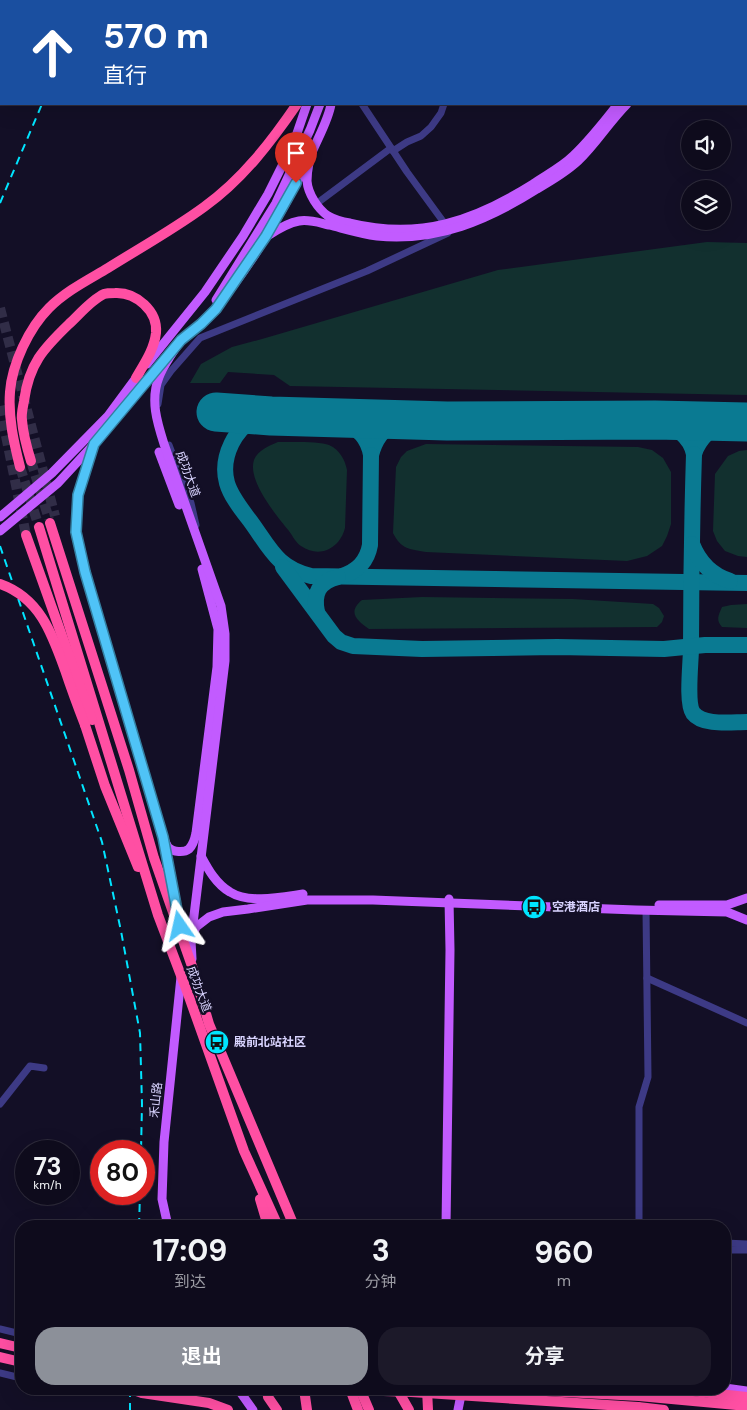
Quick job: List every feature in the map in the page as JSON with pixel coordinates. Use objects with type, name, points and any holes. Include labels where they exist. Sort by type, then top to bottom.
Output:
[{"type":"highway","points":[[20,467],[12,435],[10,392],[18,357],[29,335],[48,309],[74,288],[205,207],[235,182],[272,140],[296,105]]},
{"type":"highway","points":[[31,461],[21,418],[25,392],[32,368],[44,350],[88,306],[105,294],[132,295],[144,304],[153,317],[156,332],[152,350],[136,378]]},
{"type":"highway","name":"成功大道","points":[[94,444],[78,495],[76,532],[85,572],[163,837],[193,969],[209,1024],[291,1220]]},
{"type":"highway","name":"成功大道","points":[[53,519],[154,858],[187,942]]},
{"type":"highway","name":"成功大道","points":[[40,527],[158,915],[244,1151],[275,1220]]},
{"type":"highway","points":[[26,535],[146,875]]},
{"type":"highway","points":[[0,584],[22,595],[45,621],[54,640],[85,725],[105,786],[158,915]]},
{"type":"highway","points":[[244,1151],[266,1220]]},
{"type":"highway","points":[[0,1343],[15,1345]]},
{"type":"highway","points":[[0,1357],[15,1361]]},
{"type":"highway","points":[[155,1395],[209,1403],[228,1410]]},
{"type":"highway","points":[[268,1395],[277,1410]]},
{"type":"highway","points":[[305,1395],[307,1410]]},
{"type":"highway","points":[[354,1395],[362,1407]]},
{"type":"highway","points":[[400,1395],[409,1410]]},
{"type":"highway","points":[[428,1395],[428,1410]]},
{"type":"highway","points":[[456,1395],[664,1410]]},
{"type":"highway","points":[[620,1395],[747,1406]]},
{"type":"highway","points":[[728,1395],[747,1397]]},
{"type":"main road","points":[[0,516],[52,473],[108,416],[205,292],[244,236],[268,194],[294,142],[307,105]]},
{"type":"main road","points":[[0,532],[58,483],[94,444],[214,303],[276,203],[320,105]]},
{"type":"main road","name":"成功大道","points":[[187,942],[196,900],[225,661],[225,634],[220,606],[206,562],[156,422],[154,400],[159,378],[181,340],[216,309],[266,236],[290,196],[310,157],[331,105]]},
{"type":"main road","points":[[310,157],[307,182],[311,196],[316,204],[329,216],[339,221],[379,229],[403,230],[445,224],[482,212],[547,175],[572,157],[593,136],[617,105]]},
{"type":"main road","points":[[266,236],[283,226],[301,220],[378,236],[435,234],[458,229],[484,219],[516,202],[577,162],[598,140],[626,105]]},
{"type":"main road","name":"成功大道","points":[[159,452],[204,573],[218,629],[217,667],[194,842],[190,849],[176,851],[169,848],[163,837]]},
{"type":"main road","points":[[201,855],[216,880],[230,892],[246,898],[269,899],[317,894],[374,895],[449,901],[727,912],[747,920]]},
{"type":"main road","points":[[187,942],[196,927],[209,917],[222,912],[307,900],[728,905],[747,898]]},
{"type":"main road","points":[[446,1220],[449,901]]},
{"type":"main road","name":"禾山路","points":[[167,1220],[162,1198],[164,1142],[181,977]]},
{"type":"main road","points":[[731,1389],[747,1391]]},
{"type":"main road","points":[[242,1395],[253,1410]]},
{"type":"main road","points":[[458,1410],[461,1395]]},
{"type":"street","points":[[363,105],[445,224]]},
{"type":"street","points":[[316,204],[392,149],[421,136],[441,113],[444,105]]},
{"type":"street","points":[[206,562],[191,503],[161,425],[158,405],[161,385],[200,338],[366,270],[458,229]]},
{"type":"street","points":[[639,1220],[639,1107],[648,1077],[646,910]]},
{"type":"street","points":[[647,978],[747,1023]]},
{"type":"street","points":[[0,1104],[30,1066],[44,1068]]},
{"type":"street","points":[[731,1244],[747,1244]]},
{"type":"street","points":[[731,1250],[747,1250]]},
{"type":"street","points":[[0,1330],[15,1333]]},
{"type":"street","points":[[0,1373],[15,1377]]},
{"type":"green space","points":[[707,242],[747,243],[747,395],[290,386],[274,375],[228,372],[220,383],[190,383],[201,364],[232,347],[498,270]]},
{"type":"green space","points":[[278,442],[305,442],[329,445],[339,452],[343,459],[347,470],[345,528],[339,541],[334,546],[322,551],[315,551],[308,550],[299,545],[264,498],[255,478],[254,460],[261,451]]},
{"type":"green space","points":[[426,444],[638,447],[652,450],[663,458],[671,472],[671,524],[667,536],[662,546],[647,556],[627,561],[426,552],[406,547],[399,542],[393,533],[396,467],[401,457],[407,451]]},
{"type":"green space","points":[[747,450],[747,557],[725,551],[717,541],[713,531],[715,474],[728,456]]},
{"type":"green space","points":[[422,597],[573,599],[653,604],[659,608],[664,616],[662,622],[657,627],[369,629],[355,616],[355,608],[362,600]]},
{"type":"green space","points":[[747,604],[747,628],[722,627],[718,618],[722,607]]},
{"type":"taxiway","points":[[447,421],[411,420],[391,426],[376,441],[371,455],[361,433],[352,426],[342,422],[307,416],[273,415],[260,417],[243,427],[232,444],[226,463],[227,483],[237,503],[275,556],[290,568],[311,576],[747,583]]},
{"type":"taxiway","points":[[655,420],[674,428],[685,436],[694,454],[699,443],[707,434],[717,426],[728,421]]},
{"type":"taxiway","points":[[694,454],[689,682],[691,708],[698,717],[710,722],[747,722]]},
{"type":"taxiway","points":[[342,576],[361,565],[369,551],[371,455]]},
{"type":"taxiway","points":[[692,544],[698,557],[706,567],[730,581]]},
{"type":"taxiway","points":[[283,567],[334,636],[341,642],[353,646],[422,649],[557,647],[664,649],[705,645],[747,645]]},
{"type":"taxiway","points":[[317,612],[316,599],[319,589],[326,582],[338,577]]},
{"type":"runway","points":[[216,412],[271,416],[447,421],[655,420],[747,422]]},
{"type":"tunnel","points":[[0,308],[55,516]]},
{"type":"tunnel","points":[[0,406],[26,535]]},
{"type":"tunnel","points":[[31,461],[49,519]]},
{"type":"tunnel","points":[[20,467],[39,527]]},
{"type":"railway","points":[[0,203],[42,105]]},
{"type":"railway","points":[[0,546],[102,842],[140,1033],[141,1140]]},
{"type":"railway","points":[[139,1220],[140,1205]]},
{"type":"railway","points":[[130,1395],[130,1410]]},
{"type":"place","name":"空港酒店","points":[[534,907]]},
{"type":"place","name":"殿前北站社区","points":[[217,1042]]},
{"type":"route","points":[[180,926],[163,837],[85,572],[76,532],[78,495],[94,444],[181,340],[216,309],[266,236],[296,183]]}]
